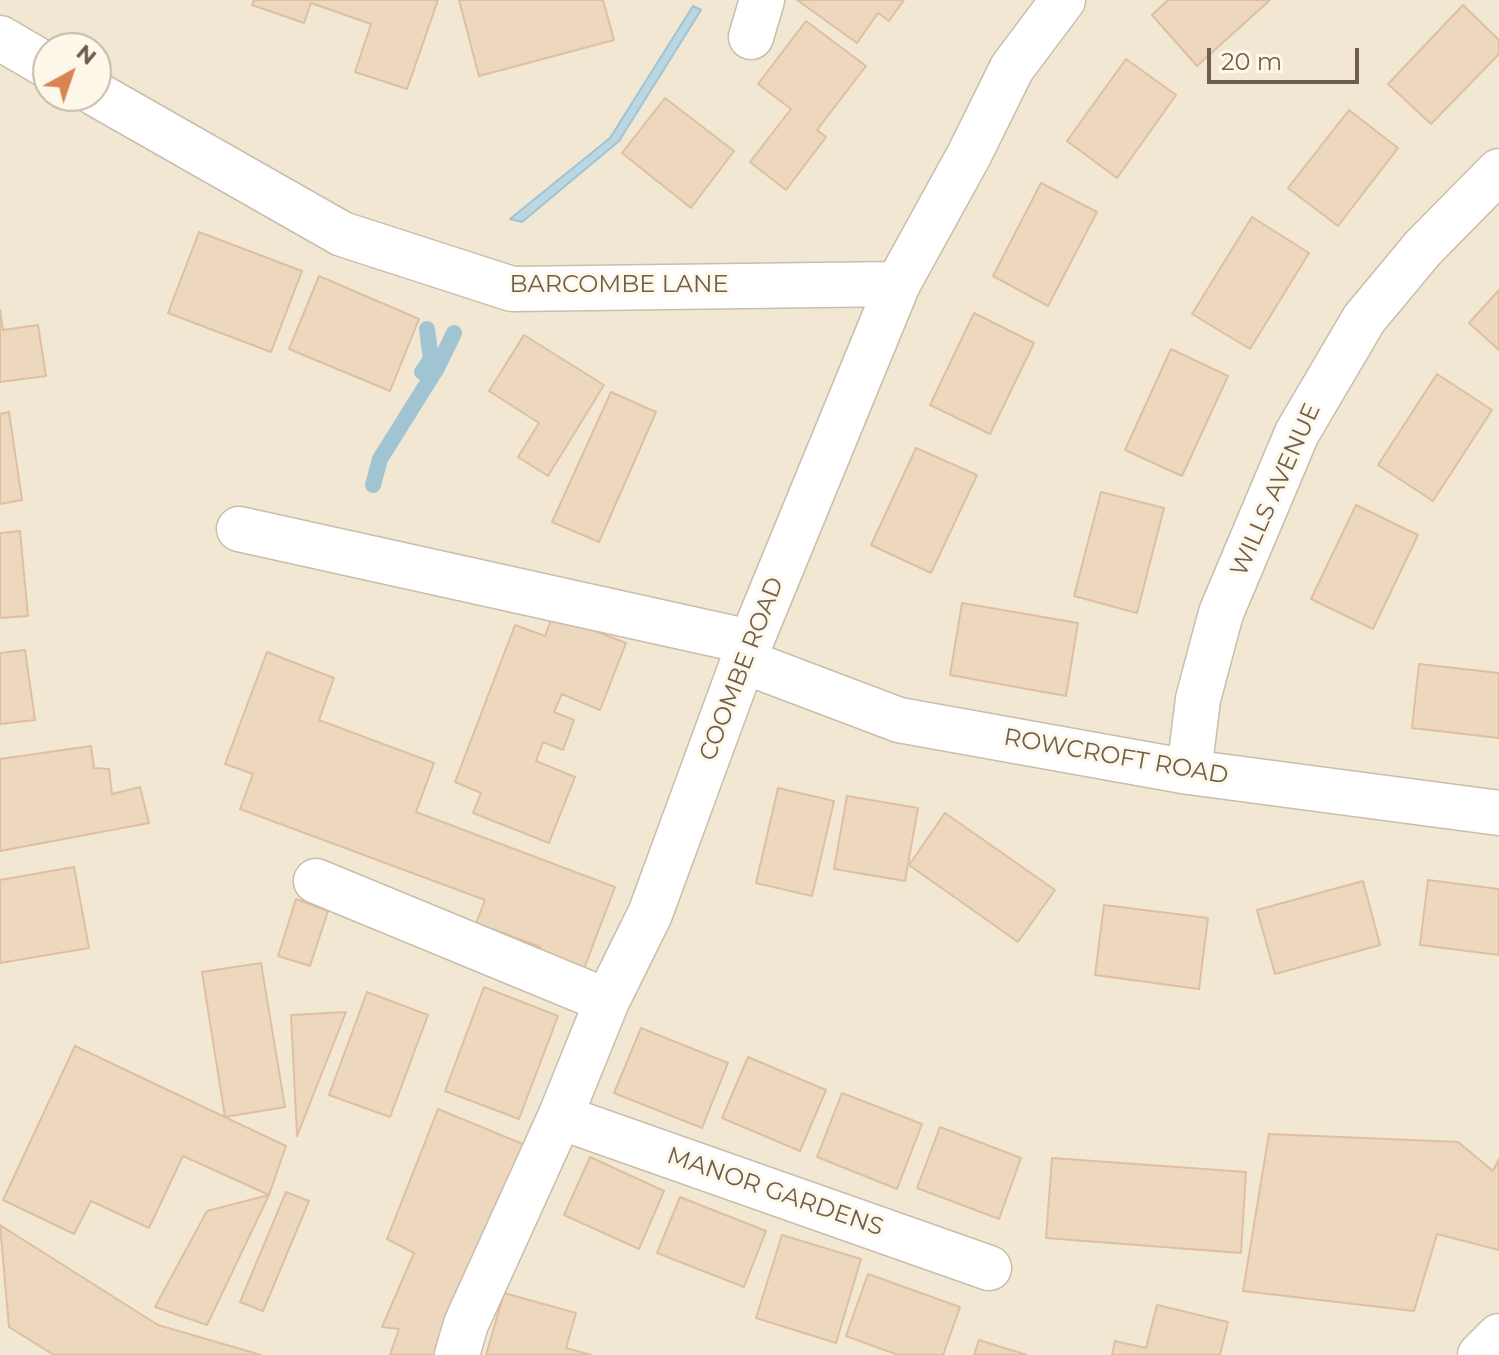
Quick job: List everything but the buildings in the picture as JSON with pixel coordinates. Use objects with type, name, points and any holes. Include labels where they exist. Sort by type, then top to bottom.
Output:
[{"type":"street","name":"COOMBE ROAD","points":[[457,1355],[466,1324],[560,1117],[607,1001],[650,914],[747,651],[898,284],[969,155],[1012,68],[1063,0]]},
{"type":"street","points":[[0,38],[32,57]]},
{"type":"street","name":"BARCOMBE LANE","points":[[112,103],[342,234],[512,289],[898,284]]},
{"type":"street","name":"WILLS AVENUE","points":[[1189,772],[1198,699],[1221,613],[1297,433],[1364,319],[1423,248],[1499,171]]},
{"type":"street","name":"ROWCROFT ROAD","points":[[239,529],[747,651],[899,720],[1189,772],[1499,813]]},
{"type":"street","points":[[316,881],[607,1001]]},
{"type":"street","name":"MANOR GARDENS","points":[[560,1117],[989,1268]]},
{"type":"street","points":[[1480,1355],[1499,1336]]},
{"type":"shaded area","points":[[0,0],[1499,0],[1499,1355],[0,1355]]},
{"type":"water","points":[[693,6],[701,10],[619,141],[522,222],[510,219],[610,138]]},
{"type":"waterway","points":[[422,372],[431,359],[427,329]]},
{"type":"waterway","points":[[373,485],[380,459],[437,368],[454,333]]}]
